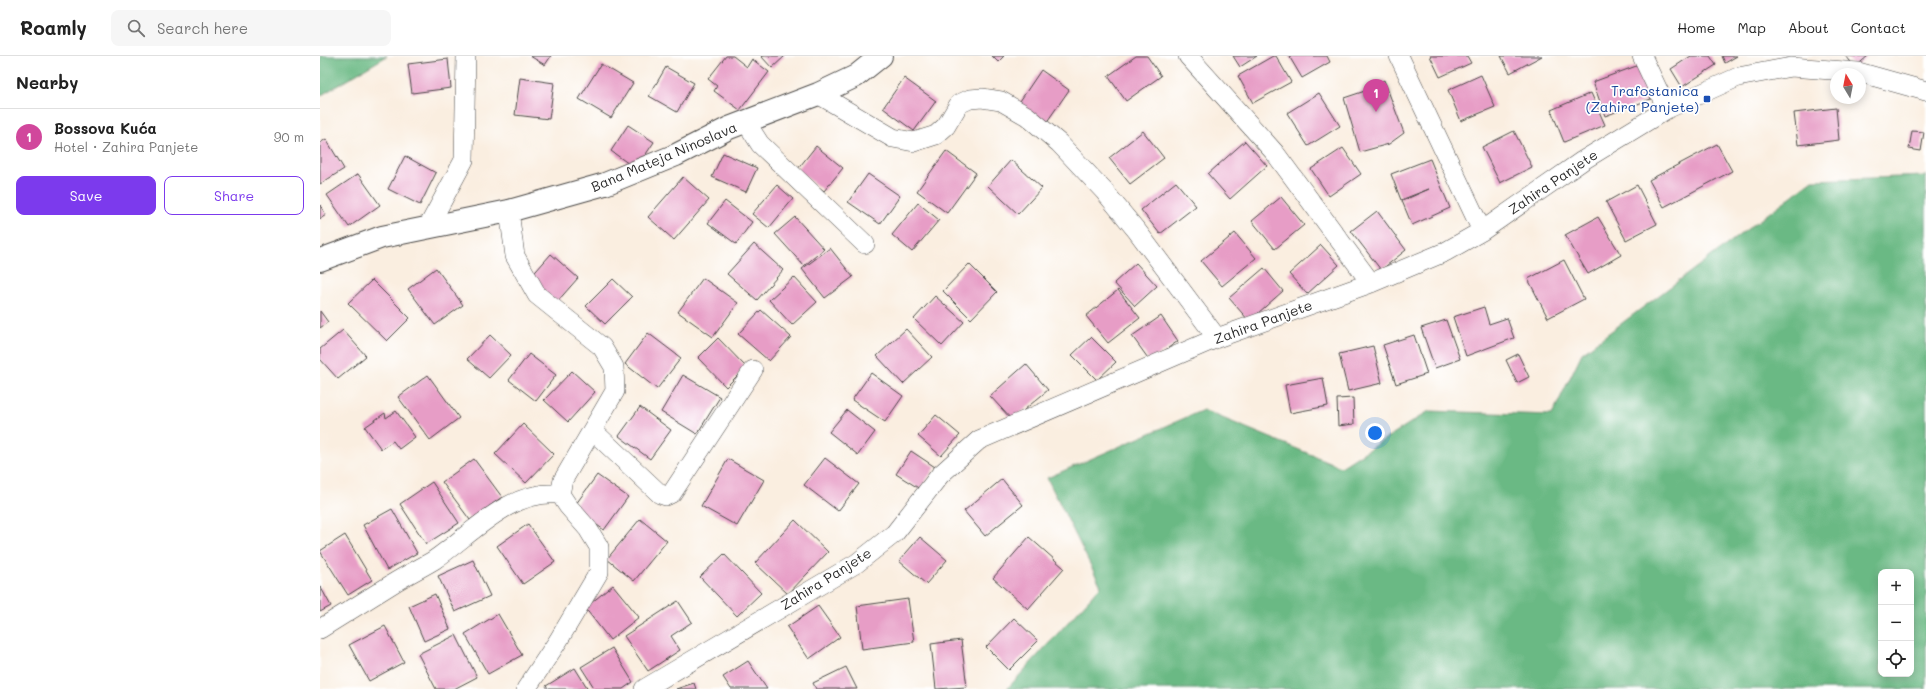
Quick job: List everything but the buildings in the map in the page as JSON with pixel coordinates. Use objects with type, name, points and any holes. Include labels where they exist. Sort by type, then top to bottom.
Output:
[{"type":"street","points":[[428,227],[464,160],[466,56]]},
{"type":"street","name":"Bana Mateja Ninoslava","points":[[320,260],[382,236],[509,211],[605,184],[676,154],[729,128],[818,94],[856,76],[881,56]]},
{"type":"street","points":[[1188,56],[1275,154],[1371,283]]},
{"type":"street","points":[[1399,56],[1482,231]]},
{"type":"street","points":[[1642,56],[1667,108]]},
{"type":"street","name":"Zahira Panjete","points":[[644,689],[857,563],[895,533],[940,475],[980,440],[1217,338],[1371,283],[1445,252],[1482,231],[1582,161],[1667,108],[1738,77],[1791,67],[1858,72],[1926,91]]},
{"type":"street","points":[[818,94],[894,138],[914,142],[936,135],[946,126],[959,104],[970,99],[982,98],[1001,101],[1027,116],[1059,143],[1104,191],[1137,231],[1217,338]]},
{"type":"street","points":[[746,122],[760,144],[865,244]]},
{"type":"street","points":[[509,211],[515,256],[537,295],[602,347],[614,367],[615,391],[563,480],[560,494],[568,506],[588,529],[599,547],[599,572],[558,641],[526,689]]},
{"type":"street","points":[[592,430],[660,494],[666,496],[672,494],[753,370]]},
{"type":"street","points":[[320,629],[435,559],[464,535],[502,510],[530,496],[550,493],[560,494]]},
{"type":"green space","points":[[320,56],[387,56],[320,96]]},
{"type":"green space","points":[[1926,176],[1926,689],[1007,689],[1101,586],[1047,478],[1203,410],[1341,467],[1429,411],[1552,415],[1582,353],[1813,180]]},
{"type":"place","name":"Trafostanica (Zahira Panjete)","points":[[1707,99]]},
{"type":"place","name":"Bossova Kuća","points":[[1376,112]]}]
